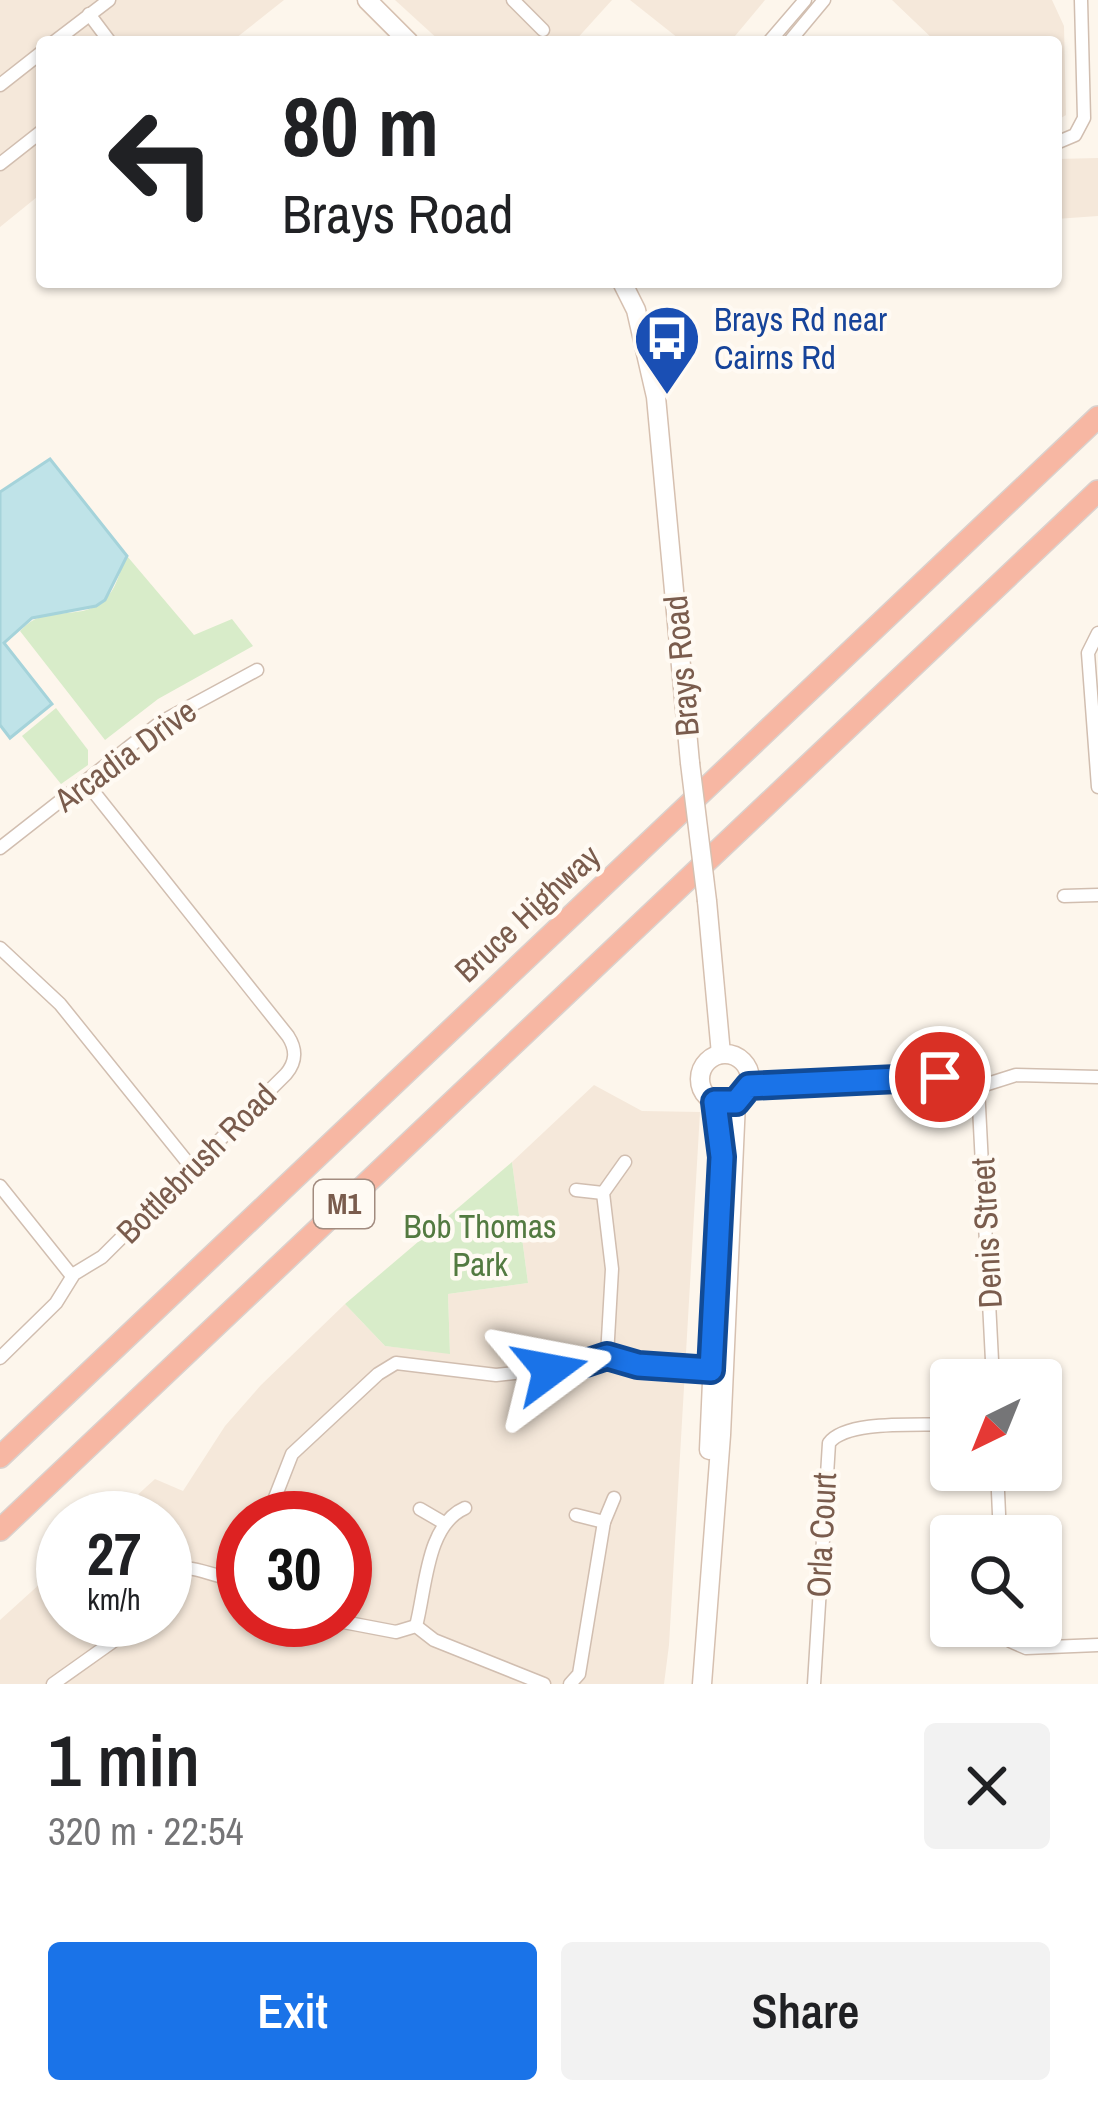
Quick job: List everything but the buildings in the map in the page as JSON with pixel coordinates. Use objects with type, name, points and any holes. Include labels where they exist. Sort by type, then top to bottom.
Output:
[{"type":"highway","name":"Bruce Highway","points":[[0,1457],[1098,416]]},
{"type":"highway","name":"M1","points":[[0,1530],[1098,491]]},
{"type":"main road","points":[[367,0],[403,36]]},
{"type":"main road","name":"Brays Road","points":[[625,288],[636,310],[656,397],[721,1054]]},
{"type":"main road","points":[[634,288],[636,310]]},
{"type":"main road","points":[[705,1681],[719,1475],[718,1370],[722,1157],[715,1102],[703,1091],[700,1075],[707,1061],[721,1054],[744,1062],[718,1370]]},
{"type":"main road","points":[[715,1102],[742,1094]]},
{"type":"street","points":[[62,36],[109,0]]},
{"type":"street","points":[[513,0],[543,30]]},
{"type":"street","points":[[774,36],[805,0]]},
{"type":"street","points":[[794,36],[824,0]]},
{"type":"street","points":[[1062,140],[1075,135],[1084,118],[1081,0]]},
{"type":"street","points":[[89,14],[106,36]]},
{"type":"street","points":[[0,85],[36,57]]},
{"type":"street","points":[[0,164],[36,136]]},
{"type":"street","points":[[1097,785],[1088,653],[1098,633]]},
{"type":"street","name":"Arcadia Drive","points":[[0,848],[161,722],[257,670]]},
{"type":"street","name":"Bottlebrush Road","points":[[0,1358],[59,1299],[71,1276],[96,1262],[286,1074],[295,1051],[288,1036],[85,782]]},
{"type":"street","points":[[1064,896],[1098,895]]},
{"type":"street","points":[[0,948],[60,1004],[192,1168]]},
{"type":"street","points":[[742,1094],[940,1077],[978,1087],[1016,1075],[1098,1077]]},
{"type":"street","name":"Denis Street","points":[[978,1087],[992,1359]]},
{"type":"street","points":[[607,1356],[612,1269],[603,1193],[625,1162]]},
{"type":"street","points":[[0,1186],[71,1276]]},
{"type":"street","points":[[576,1190],[603,1193]]},
{"type":"street","points":[[278,1491],[292,1454],[388,1366],[408,1363],[496,1375],[570,1367],[607,1356],[638,1365],[718,1370]]},
{"type":"street","name":"Orla Court","points":[[814,1684],[829,1443],[834,1435],[850,1428],[930,1425]]},
{"type":"street","points":[[570,1684],[578,1674],[604,1522],[614,1498]]},
{"type":"street","points":[[416,1626],[444,1523],[465,1508]]},
{"type":"street","points":[[420,1509],[444,1523]]},
{"type":"street","points":[[576,1515],[604,1522]]},
{"type":"street","points":[[372,1627],[396,1632],[416,1626]]},
{"type":"street","points":[[416,1626],[434,1640],[544,1684]]},
{"type":"street","points":[[1062,1646],[1098,1645]]},
{"type":"street","points":[[53,1684],[105,1647]]},
{"type":"shaded area","points":[[0,0],[284,0],[239,36],[36,36],[36,198],[0,227]]},
{"type":"shaded area","points":[[395,0],[612,0],[579,36],[434,36]]},
{"type":"shaded area","points":[[630,0],[765,0],[735,36],[675,36]]},
{"type":"shaded area","points":[[892,0],[1052,0],[1064,26],[1066,115],[1062,117],[1062,36],[930,36]]},
{"type":"shaded area","points":[[1098,158],[1098,216],[1062,219],[1062,159]]},
{"type":"shaded area","points":[[594,1085],[642,1111],[700,1112],[664,1684],[0,1684],[0,1620],[36,1587],[36,1647],[192,1647],[192,1491],[183,1491],[225,1426],[345,1304],[385,1346],[450,1353],[448,1294],[528,1283],[512,1162]]},
{"type":"shaded area","points":[[155,1479],[183,1491],[142,1491]]},
{"type":"green space","points":[[127,556],[194,635],[232,619],[253,646],[158,699],[105,740],[20,631],[40,617],[83,611],[103,601]]},
{"type":"green space","points":[[56,708],[88,750],[88,765],[61,784],[22,736]]},
{"type":"green space","name":"Bob Thomas Park","points":[[512,1162],[528,1283],[448,1294],[450,1354],[385,1346],[345,1304]]},
{"type":"water","points":[[50,459],[127,556],[105,600],[96,606],[32,618],[4,643],[52,704],[10,738],[0,725],[0,492]]},
{"type":"place","name":"Brays Rd near Cairns Rd","points":[[667,397]]},
{"type":"route","points":[[550,1370],[607,1356],[629,1364],[711,1370],[722,1157],[715,1102],[736,1102],[749,1086],[940,1077]]}]
